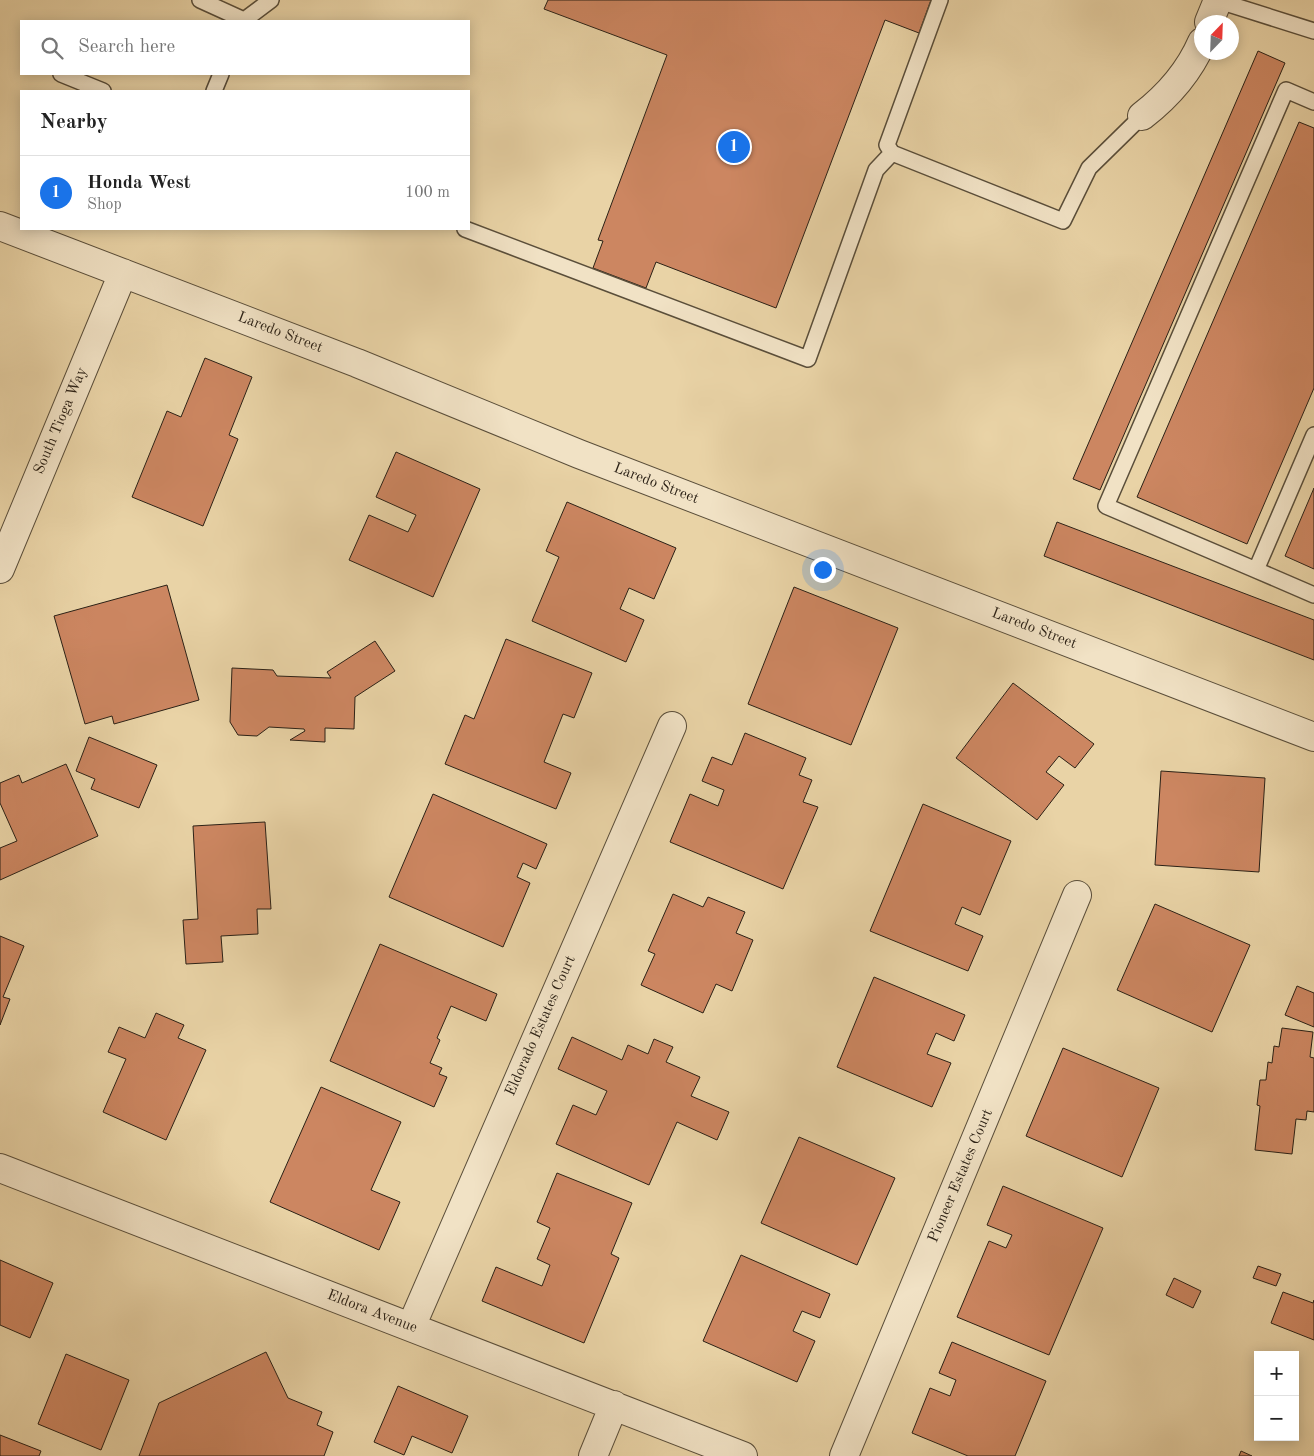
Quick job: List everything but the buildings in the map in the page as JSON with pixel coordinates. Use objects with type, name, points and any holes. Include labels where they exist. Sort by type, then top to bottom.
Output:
[{"type":"street","points":[[1142,116],[1169,93],[1194,55]]},
{"type":"street","name":"Laredo Street","points":[[0,226],[357,363],[588,458],[1314,737]]},
{"type":"street","name":"South Tioga Way","points":[[0,569],[123,273]]},
{"type":"street","name":"Eldorado Estates Court","points":[[411,1327],[672,726]]},
{"type":"street","name":"Pioneer Estates Court","points":[[844,1456],[1077,895]]},
{"type":"street","name":"Eldora Avenue","points":[[0,1168],[743,1456]]},
{"type":"street","points":[[593,1456],[614,1405]]},
{"type":"lane","points":[[200,0],[241,20]]},
{"type":"lane","points":[[244,20],[271,0]]},
{"type":"lane","points":[[940,0],[888,145],[892,153],[1063,221],[1089,168],[1142,116]]},
{"type":"lane","points":[[1215,6],[1314,31]]},
{"type":"lane","points":[[63,75],[100,90]]},
{"type":"lane","points":[[214,90],[221,75]]},
{"type":"lane","points":[[1314,102],[1286,90],[1106,506],[1314,595]]},
{"type":"lane","points":[[468,230],[808,359],[876,170],[892,153]]},
{"type":"lane","points":[[1256,570],[1314,434]]},
{"type":"place","name":"Honda West","points":[[734,147]]}]
